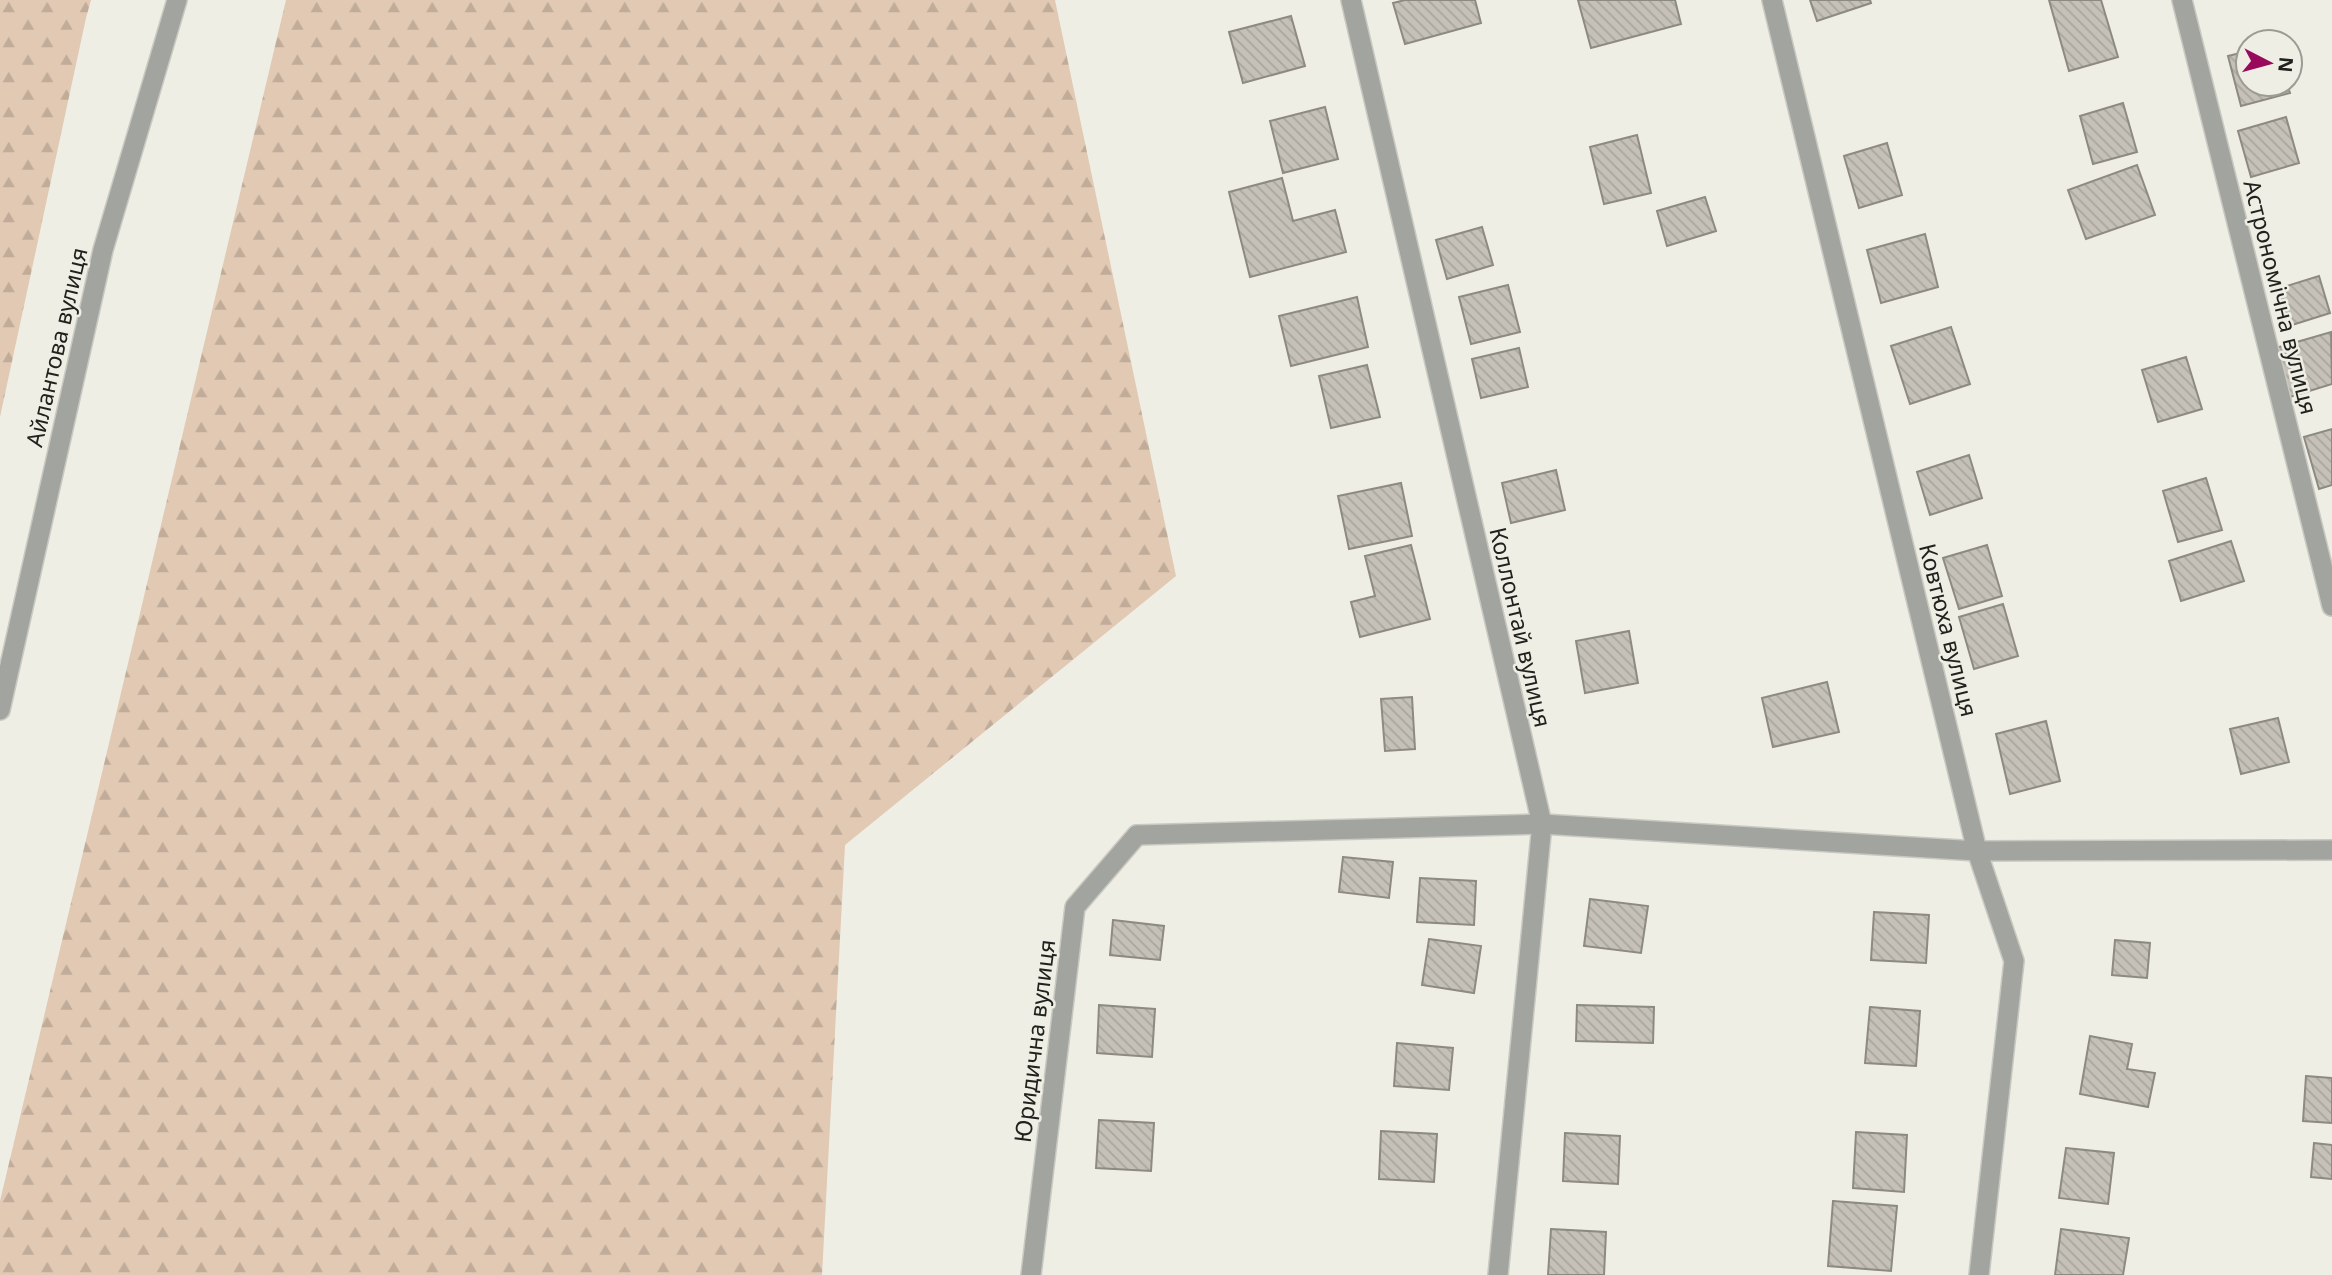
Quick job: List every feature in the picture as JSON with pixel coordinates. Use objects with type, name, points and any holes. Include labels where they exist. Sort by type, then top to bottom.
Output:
[{"type":"street","name":"Айлантова вулиця","points":[[0,710],[103,250],[177,0]]},
{"type":"street","name":"Коллонтай вулиця","points":[[1351,0],[1542,824],[1498,1275]]},
{"type":"street","name":"Ковтюха вулиця","points":[[1772,0],[1977,851],[2014,961],[1979,1275]]},
{"type":"street","name":"Астрономічна вулиця","points":[[2182,0],[2332,606]]},
{"type":"street","name":"Юридична вулиця","points":[[1031,1275],[1075,907],[1137,835],[1542,824]]},
{"type":"street","points":[[1542,824],[1977,851],[2332,850]]},
{"type":"green space","points":[[0,0],[91,0],[0,417]]},
{"type":"green space","points":[[286,0],[1055,0],[1176,576],[845,845],[822,1275],[0,1275],[0,1201]]},
{"type":"building","points":[[1405,0],[1475,0],[1481,23],[1405,44],[1393,3]]},
{"type":"building","points":[[1578,0],[1675,0],[1681,24],[1591,48]]},
{"type":"building","points":[[1810,0],[1870,0],[1871,3],[1817,21]]},
{"type":"building","points":[[2049,0],[2101,0],[2118,57],[2069,71]]},
{"type":"building","points":[[1291,16],[1305,66],[1243,83],[1229,32]]},
{"type":"building","points":[[2234,54],[2234,79],[2228,56]]},
{"type":"building","points":[[2239,98],[2271,98],[2241,106]]},
{"type":"building","points":[[2123,103],[2137,152],[2093,164],[2080,116]]},
{"type":"building","points":[[1325,107],[1338,159],[1283,173],[1270,121]]},
{"type":"building","points":[[2286,117],[2299,163],[2251,177],[2238,131]]},
{"type":"building","points":[[1637,135],[1651,193],[1604,204],[1590,147]]},
{"type":"building","points":[[1887,143],[1902,195],[1859,208],[1844,156]]},
{"type":"building","points":[[2137,165],[2155,215],[2086,239],[2068,190]]},
{"type":"building","points":[[1282,178],[1293,221],[1335,210],[1346,252],[1250,277],[1229,192]]},
{"type":"building","points":[[1705,197],[1716,231],[1667,246],[1657,211]]},
{"type":"building","points":[[1482,227],[1493,265],[1447,279],[1436,240]]},
{"type":"building","points":[[1925,234],[1938,287],[1881,303],[1867,250]]},
{"type":"building","points":[[2319,276],[2330,313],[2289,326],[2277,289]]},
{"type":"building","points":[[1508,285],[1520,332],[1471,344],[1459,297]]},
{"type":"building","points":[[1357,297],[1368,347],[1291,366],[1279,316]]},
{"type":"building","points":[[1951,327],[1970,384],[1910,404],[1891,346]]},
{"type":"building","points":[[2331,332],[2332,384],[2290,397],[2276,348]]},
{"type":"building","points":[[1519,348],[1528,387],[1481,398],[1472,359]]},
{"type":"building","points":[[2186,357],[2202,409],[2158,422],[2142,370]]},
{"type":"building","points":[[1367,365],[1380,417],[1331,428],[1319,376]]},
{"type":"building","points":[[2332,429],[2332,485],[2319,489],[2304,437]]},
{"type":"building","points":[[1969,455],[1982,498],[1930,515],[1917,472]]},
{"type":"building","points":[[1556,470],[1565,510],[1511,523],[1502,483]]},
{"type":"building","points":[[2206,478],[2222,530],[2178,542],[2163,491]]},
{"type":"building","points":[[1401,483],[1412,536],[1349,549],[1338,496]]},
{"type":"building","points":[[2231,541],[2244,581],[2181,601],[2169,561]]},
{"type":"building","points":[[1411,545],[1430,619],[1360,637],[1351,602],[1375,596],[1365,556]]},
{"type":"building","points":[[1987,545],[2002,596],[1959,609],[1943,558]]},
{"type":"building","points":[[2003,604],[2018,656],[1974,669],[1959,617]]},
{"type":"building","points":[[1629,631],[1638,683],[1585,693],[1576,641]]},
{"type":"building","points":[[1827,682],[1839,732],[1773,747],[1762,698]]},
{"type":"building","points":[[1412,697],[1415,749],[1385,751],[1381,699]]},
{"type":"building","points":[[2278,718],[2289,762],[2241,774],[2230,729]]},
{"type":"building","points":[[2046,721],[2060,781],[2010,794],[1996,734]]},
{"type":"building","points":[[1343,857],[1393,862],[1389,898],[1339,892]]},
{"type":"building","points":[[1420,878],[1476,881],[1474,925],[1417,922]]},
{"type":"building","points":[[1590,899],[1648,906],[1641,953],[1584,946]]},
{"type":"building","points":[[1874,912],[1929,915],[1926,963],[1871,960]]},
{"type":"building","points":[[1113,920],[1164,926],[1160,960],[1110,955]]},
{"type":"building","points":[[1429,939],[1481,946],[1474,993],[1422,985]]},
{"type":"building","points":[[2115,940],[2150,943],[2147,978],[2112,975]]},
{"type":"building","points":[[1099,1005],[1155,1009],[1152,1057],[1097,1053]]},
{"type":"building","points":[[1577,1005],[1654,1007],[1653,1043],[1576,1041]]},
{"type":"building","points":[[1870,1007],[1920,1011],[1916,1066],[1865,1063]]},
{"type":"building","points":[[2090,1036],[2132,1044],[2127,1069],[2155,1073],[2148,1107],[2080,1094]]},
{"type":"building","points":[[1397,1043],[1453,1048],[1449,1090],[1394,1086]]},
{"type":"building","points":[[2306,1076],[2332,1078],[2332,1123],[2303,1121]]},
{"type":"building","points":[[1099,1120],[1154,1123],[1151,1171],[1096,1168]]},
{"type":"building","points":[[1381,1131],[1437,1134],[1434,1182],[1379,1179]]},
{"type":"building","points":[[1856,1132],[1907,1135],[1904,1192],[1853,1188]]},
{"type":"building","points":[[1565,1133],[1620,1136],[1618,1184],[1563,1181]]},
{"type":"building","points":[[2314,1143],[2332,1145],[2332,1179],[2311,1177]]},
{"type":"building","points":[[2066,1148],[2114,1153],[2108,1204],[2059,1198]]},
{"type":"building","points":[[1833,1201],[1897,1206],[1891,1271],[1828,1266]]},
{"type":"building","points":[[1551,1229],[1606,1232],[1604,1275],[1548,1275]]},
{"type":"building","points":[[2061,1229],[2129,1238],[2123,1275],[2055,1275]]}]
